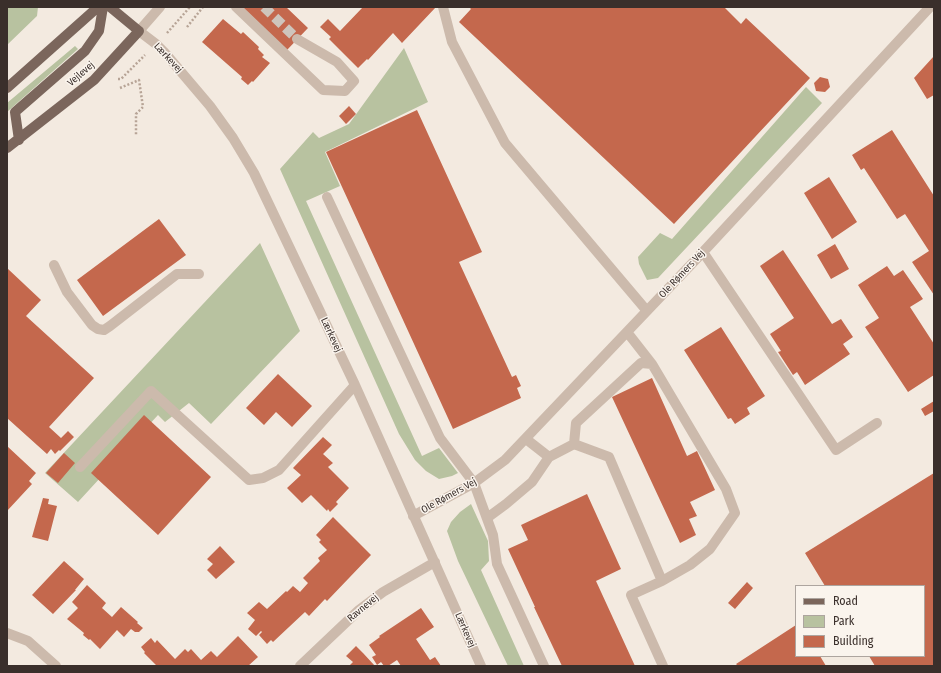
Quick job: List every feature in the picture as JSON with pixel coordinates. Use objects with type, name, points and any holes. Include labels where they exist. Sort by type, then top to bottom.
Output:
[{"type":"main road","points":[[7,88],[98,7]]},
{"type":"main road","points":[[19,140],[15,112],[85,50],[99,31],[103,7]]},
{"type":"main road","points":[[110,7],[139,31]]},
{"type":"main road","name":"Vejlevej","points":[[7,148],[94,80],[139,31]]},
{"type":"street","name":"Vejlevej","points":[[139,31],[160,7]]},
{"type":"street","points":[[236,7],[323,90],[345,91],[354,81],[337,62],[297,39]]},
{"type":"street","points":[[443,7],[452,42],[505,143],[647,311]]},
{"type":"street","name":"Ole Rømers Vej","points":[[413,516],[474,483],[505,460],[703,252],[930,7]]},
{"type":"street","name":"Lærkevej","points":[[139,31],[165,53],[210,106],[254,173],[355,385],[481,666]]},
{"type":"street","points":[[327,197],[440,438],[474,483],[493,535],[496,564],[544,666]]},
{"type":"street","points":[[703,252],[836,450],[878,423]]},
{"type":"street","points":[[54,265],[67,292],[92,325],[98,329],[104,330],[177,274],[199,274]]},
{"type":"street","points":[[627,332],[652,364],[726,489],[735,513],[710,549],[690,565],[631,595],[663,666]]},
{"type":"street","points":[[574,444],[576,423],[641,363],[652,364]]},
{"type":"street","points":[[80,467],[151,391],[249,480],[263,478],[279,470],[355,385]]},
{"type":"street","points":[[526,439],[549,457]]},
{"type":"street","points":[[487,518],[532,482],[549,457],[574,444],[608,457],[662,580]]},
{"type":"street","name":"Ravnevej","points":[[300,666],[359,610],[383,592],[435,562]]},
{"type":"street","points":[[7,633],[28,641],[56,666]]},
{"type":"path","points":[[187,27],[203,7]]},
{"type":"path","points":[[120,88],[140,80],[143,107],[136,114],[136,136]]},
{"type":"green space","points":[[7,7],[38,7],[37,16],[7,45]]},
{"type":"green space","points":[[75,46],[78,49],[7,112],[7,103]]},
{"type":"green space","points":[[404,48],[428,102],[325,152],[340,186],[306,201],[422,456],[439,448],[458,473],[439,479],[426,471],[415,460],[399,434],[280,169],[313,132],[319,138],[349,124]]},
{"type":"green space","points":[[806,87],[822,103],[658,278],[647,280],[639,264],[638,257],[660,233],[672,239]]},
{"type":"green space","points":[[260,243],[300,331],[211,424],[189,403],[165,422],[158,415],[78,502],[45,473]]},
{"type":"green space","points":[[471,504],[488,541],[489,561],[481,570],[524,666],[508,666],[458,561],[447,531],[451,522],[460,512]]},
{"type":"building","points":[[242,7],[286,7],[308,28],[287,50]]},
{"type":"building","points":[[363,7],[436,7],[402,43],[393,33],[368,60],[367,59],[358,68],[329,39],[331,37],[320,27],[328,19],[340,31]]},
{"type":"building","points":[[469,7],[724,7],[741,24],[746,18],[810,78],[674,224],[459,22],[471,9]]},
{"type":"building","points":[[223,19],[241,34],[243,32],[259,47],[258,49],[264,55],[262,57],[270,63],[253,82],[252,81],[248,85],[241,79],[242,77],[202,42]]},
{"type":"building","points":[[934,56],[934,95],[927,99],[914,78]]},
{"type":"building","points":[[820,77],[828,79],[830,87],[825,92],[816,91],[814,83]]},
{"type":"building","points":[[349,106],[356,114],[346,124],[339,116]]},
{"type":"building","points":[[417,110],[482,252],[459,262],[512,377],[516,375],[521,386],[517,388],[521,398],[453,429],[326,152]]},
{"type":"building","points":[[892,130],[934,196],[934,295],[912,262],[929,251],[905,214],[897,219],[864,168],[861,170],[852,155]]},
{"type":"building","points":[[829,177],[857,222],[832,239],[804,193]]},
{"type":"building","points":[[159,219],[186,255],[103,316],[77,280]]},
{"type":"building","points":[[835,244],[849,269],[831,279],[817,255]]},
{"type":"building","points":[[783,250],[832,324],[841,319],[853,337],[843,344],[850,354],[805,385],[797,372],[793,375],[778,352],[781,351],[770,334],[794,318],[760,266]]},
{"type":"building","points":[[887,266],[894,276],[903,270],[923,299],[910,307],[934,344],[934,375],[908,392],[865,327],[879,318],[858,285]]},
{"type":"building","points":[[7,268],[41,300],[26,316],[94,378],[49,427],[61,438],[68,431],[74,437],[55,454],[51,449],[47,454],[7,418]]},
{"type":"building","points":[[721,327],[765,396],[747,408],[750,414],[735,424],[731,418],[728,419],[684,350]]},
{"type":"building","points":[[278,374],[312,406],[292,427],[276,412],[264,425],[246,408]]},
{"type":"building","points":[[652,378],[687,456],[697,451],[715,490],[690,502],[697,516],[689,519],[696,535],[680,543],[612,397]]},
{"type":"building","points":[[934,401],[934,411],[925,416],[921,409]]},
{"type":"building","points":[[144,415],[211,477],[158,535],[91,473]]},
{"type":"building","points":[[323,437],[332,445],[323,454],[333,463],[328,467],[349,488],[336,502],[338,504],[330,512],[328,509],[327,511],[311,495],[302,503],[287,488],[301,475],[293,468]]},
{"type":"building","points":[[7,446],[36,473],[29,481],[32,484],[7,511]]},
{"type":"building","points":[[64,453],[75,463],[58,483],[46,473]]},
{"type":"building","points":[[934,473],[934,666],[875,666],[870,657],[925,657],[925,585],[824,585],[805,553]]},
{"type":"building","points":[[587,494],[621,569],[596,581],[635,666],[562,666],[508,549],[528,540],[521,525]]},
{"type":"building","points":[[43,498],[49,499],[48,504],[57,506],[48,541],[32,537]]},
{"type":"building","points":[[333,517],[371,555],[327,601],[325,599],[309,616],[305,612],[273,642],[271,640],[267,644],[259,635],[262,632],[261,631],[256,636],[248,629],[255,620],[247,613],[259,602],[267,609],[293,586],[300,592],[308,583],[303,578],[320,561],[318,558],[327,550],[319,542],[321,540],[316,535]]},
{"type":"building","points":[[220,546],[235,562],[216,579],[207,570],[213,564],[207,559]]},
{"type":"building","points":[[64,561],[84,579],[76,590],[53,614],[32,595]]},
{"type":"building","points":[[747,582],[753,588],[735,609],[728,603]]},
{"type":"building","points":[[87,585],[106,603],[102,608],[112,617],[121,607],[143,628],[139,632],[135,632],[131,629],[124,637],[117,630],[100,649],[67,619],[78,608],[72,602]]},
{"type":"building","points":[[421,608],[434,627],[416,639],[430,660],[435,657],[441,666],[401,666],[397,660],[388,666],[384,666],[381,662],[377,665],[372,657],[376,655],[369,645],[380,637],[379,636]]},
{"type":"building","points":[[795,626],[795,657],[821,657],[826,666],[738,666],[736,664]]},
{"type":"building","points":[[238,636],[258,657],[248,666],[157,666],[144,653],[145,652],[141,647],[151,638],[155,643],[157,640],[175,659],[185,649],[188,652],[191,649],[201,660],[211,651],[217,657]]},
{"type":"building","points":[[356,646],[375,666],[349,666],[353,662],[346,656]]},
{"type":"tunnel","points":[[264,7],[297,39]]}]
